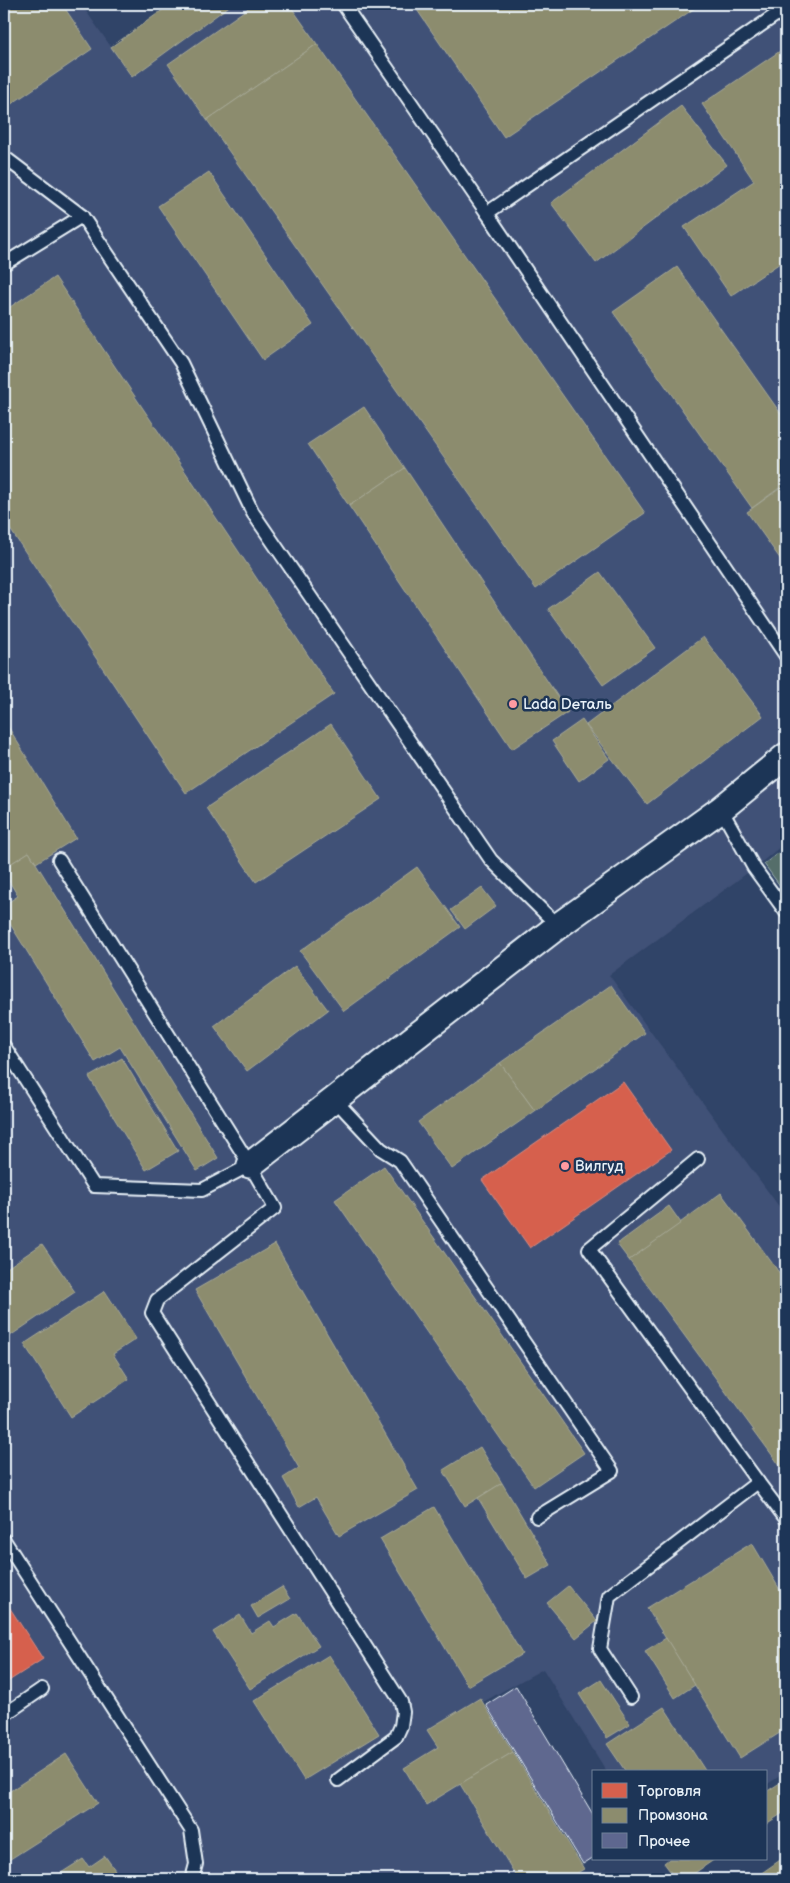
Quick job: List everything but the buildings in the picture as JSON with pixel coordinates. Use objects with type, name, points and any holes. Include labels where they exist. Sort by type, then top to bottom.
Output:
[{"type":"street","points":[[250,1165],[558,926],[721,809],[786,756]]},
{"type":"lane","points":[[343,4],[487,213],[786,656]]},
{"type":"lane","points":[[487,213],[786,8]]},
{"type":"lane","points":[[4,157],[82,216],[181,363],[253,513],[491,860],[558,926]]},
{"type":"lane","points":[[4,264],[82,216]]},
{"type":"lane","points":[[721,809],[754,868],[786,912]]},
{"type":"lane","points":[[59,860],[275,1208],[157,1300],[152,1313],[401,1702],[403,1712],[401,1726],[396,1737],[338,1780]]},
{"type":"lane","points":[[4,1046],[94,1186],[202,1190],[250,1165]]},
{"type":"lane","points":[[335,1100],[381,1148],[400,1161],[612,1471],[538,1517]]},
{"type":"lane","points":[[698,1160],[589,1249],[786,1519]]},
{"type":"lane","points":[[631,1697],[600,1650],[609,1596],[758,1482]]},
{"type":"lane","points":[[4,1540],[191,1830],[196,1864],[192,1879]]},
{"type":"lane","points":[[4,1715],[42,1690]]},
{"type":"shaded area","points":[[4,4],[81,4],[132,77],[232,4],[786,4],[786,842],[754,868],[609,975],[786,1216],[786,1772],[768,1784],[768,1770],[606,1770],[543,1669],[483,1702],[584,1869],[567,1879],[4,1879]]},
{"type":"green space","points":[[786,847],[786,894],[764,864]]},
{"type":"place","name":"Lada Dеталь","points":[[513,704]]},
{"type":"place","name":"Вилгуд","points":[[565,1166]]}]
